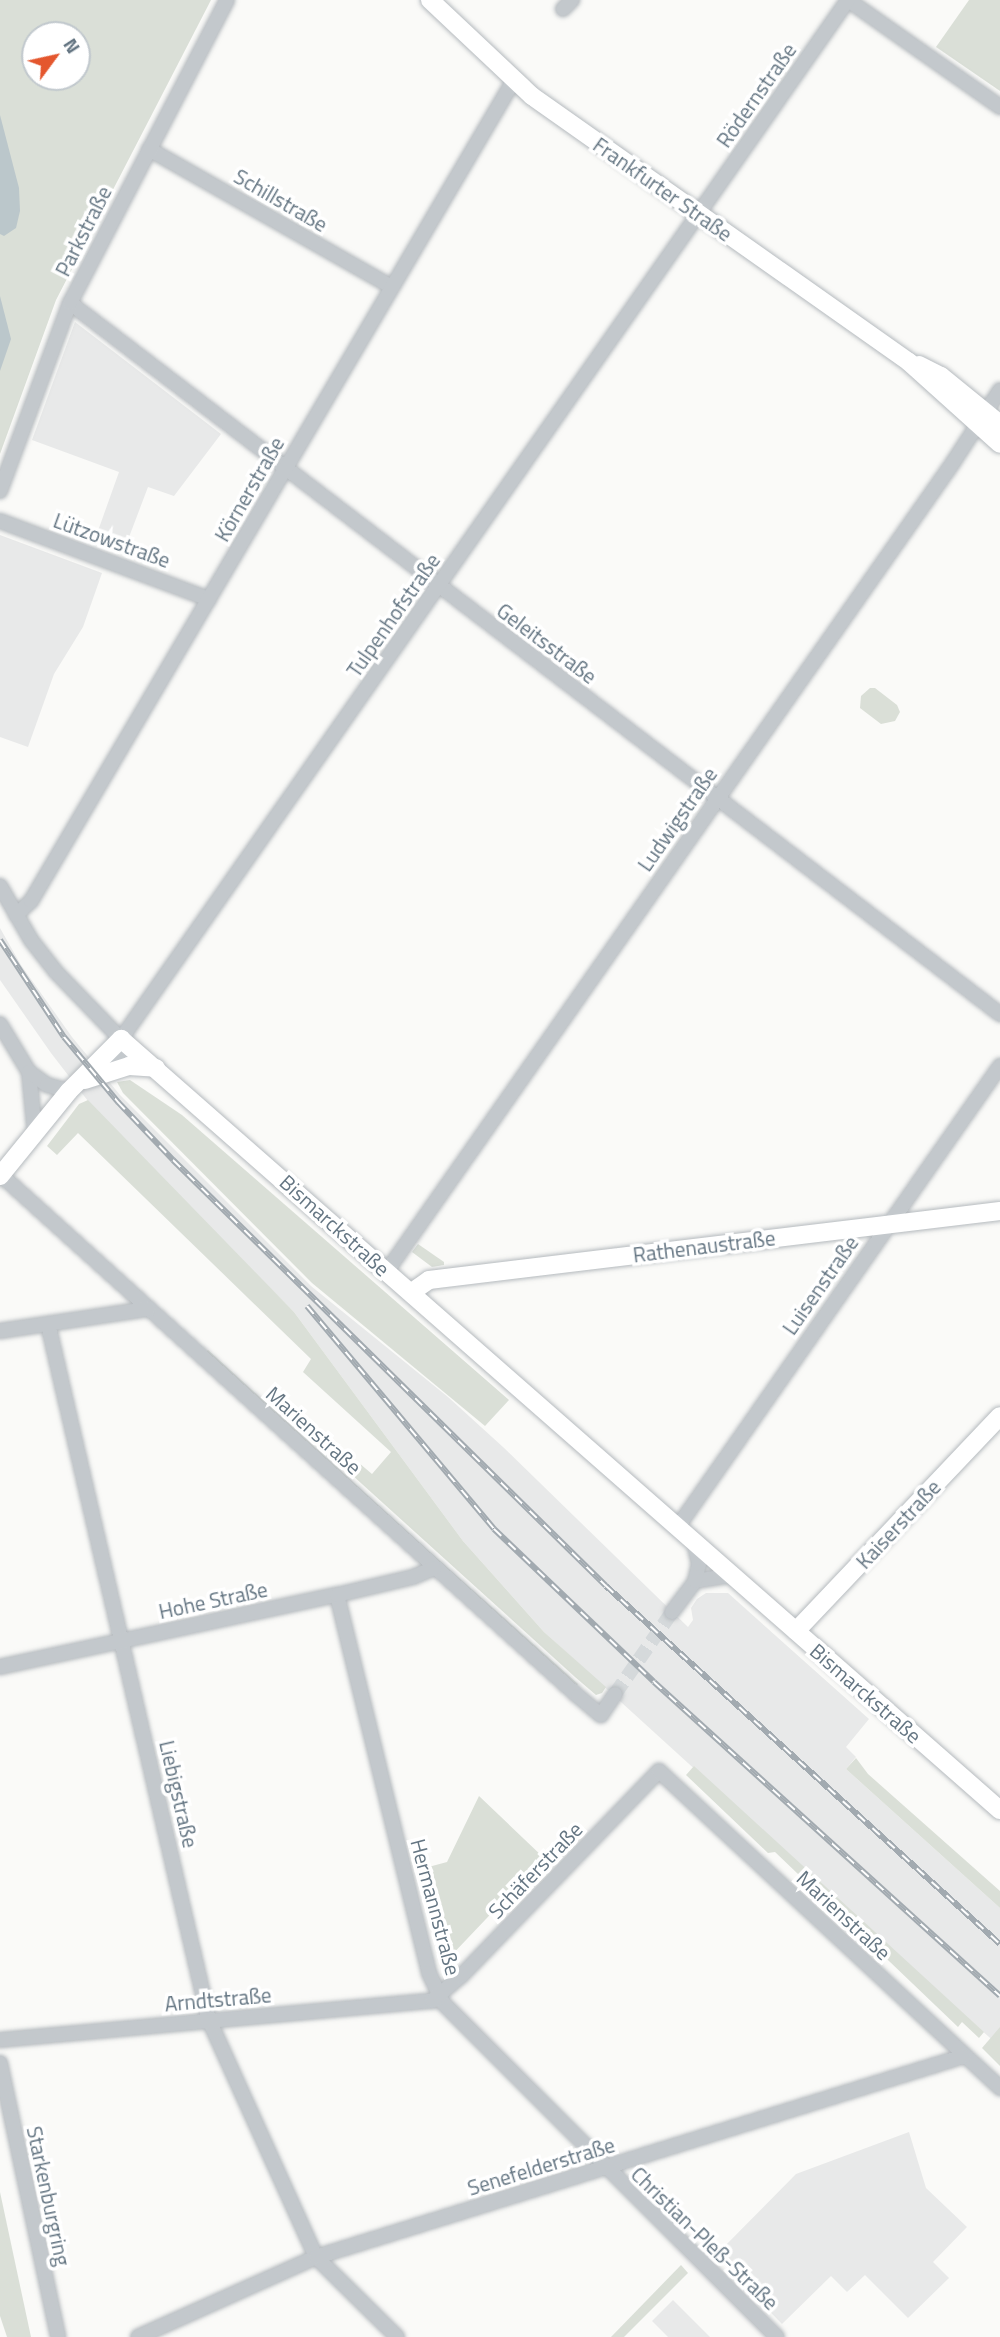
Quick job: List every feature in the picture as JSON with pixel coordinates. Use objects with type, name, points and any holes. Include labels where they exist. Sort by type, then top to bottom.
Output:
[{"type":"main road","name":"Frankfurter Straße","points":[[430,0],[513,80],[909,362],[934,371],[982,419],[1000,444]]},
{"type":"main road","name":"Frankfurter Straße","points":[[982,419],[1000,424]]},
{"type":"main road","name":"Bismarckstraße","points":[[121,1039],[412,1292],[694,1543],[996,1800]]},
{"type":"main road","points":[[0,1175],[74,1086],[121,1039]]},
{"type":"main road","points":[[74,1086],[119,1067],[141,1065],[156,1068]]},
{"type":"main road","name":"Rathenaustraße","points":[[412,1292],[429,1280],[1000,1211]]},
{"type":"main road","name":"Kaiserstraße","points":[[796,1631],[1000,1416]]},
{"type":"street","name":"Parkstraße","points":[[0,491],[70,303],[227,0]]},
{"type":"street","points":[[848,0],[1000,107]]},
{"type":"street","name":"Rödernstraße","points":[[699,214],[848,0]]},
{"type":"street","name":"Körnerstraße","points":[[16,915],[32,901],[513,80]]},
{"type":"street","name":"Schillstraße","points":[[149,149],[392,287]]},
{"type":"street","name":"Tulpenhofstraße","points":[[121,1039],[699,214]]},
{"type":"street","name":"Geleitsstraße","points":[[70,303],[1000,1014]]},
{"type":"street","name":"Ludwigstraße","points":[[387,1271],[1000,390]]},
{"type":"street","name":"Lützowstraße","points":[[0,521],[209,599]]},
{"type":"street","name":"Bismarckstraße","points":[[0,886],[16,915],[56,972],[121,1039]]},
{"type":"street","points":[[0,1024],[29,1072],[47,1085],[74,1086]]},
{"type":"street","name":"Luisenstraße","points":[[677,1528],[1000,1066]]},
{"type":"street","points":[[29,1072],[35,1134]]},
{"type":"street","name":"Marienstraße","points":[[0,1175],[434,1568],[601,1715],[615,1695]]},
{"type":"street","points":[[0,1331],[148,1309]]},
{"type":"street","name":"Liebigstraße","points":[[48,1324],[209,2020],[316,2257]]},
{"type":"street","points":[[672,1612],[695,1581],[699,1564],[694,1543]]},
{"type":"street","name":"Hohe Straße","points":[[0,1667],[337,1595],[413,1577],[434,1568]]},
{"type":"street","points":[[695,1581],[731,1575]]},
{"type":"street","name":"Hermannstraße","points":[[337,1595],[429,1973],[439,1996],[447,2010],[605,2168]]},
{"type":"street","name":"Marienstraße","points":[[659,1772],[1000,2088]]},
{"type":"street","name":"Schäferstraße","points":[[439,1996],[659,1772]]},
{"type":"street","name":"Arndtstraße","points":[[0,2040],[422,2003],[439,1996]]},
{"type":"street","name":"Senefelderstraße","points":[[138,2337],[316,2257],[964,2056]]},
{"type":"street","name":"Starkenburgring","points":[[0,2063],[58,2337]]},
{"type":"street","name":"Christian-Pleß-Straße","points":[[605,2168],[777,2337]]},
{"type":"street","points":[[316,2257],[397,2337]]},
{"type":"shaded area","points":[[0,0],[211,0],[56,300],[0,454]]},
{"type":"shaded area","points":[[969,0],[1000,0],[1000,91],[936,47]]},
{"type":"shaded area","points":[[0,115],[19,188],[20,211],[16,228],[4,236],[0,234]]},
{"type":"shaded area","points":[[0,296],[11,339],[0,371]]},
{"type":"shaded area","points":[[75,322],[221,434],[174,496],[148,487],[123,553],[94,542],[119,472],[32,440]]},
{"type":"shaded area","points":[[0,535],[102,573],[83,627],[54,674],[28,747],[0,737]]},
{"type":"shaded area","points":[[870,688],[875,688],[897,705],[900,712],[895,721],[881,724],[860,708],[861,696]]},
{"type":"shaded area","points":[[0,928],[21,965],[72,1037],[120,1095],[311,1286],[448,1397],[688,1627],[693,1620],[691,1608],[697,1599],[706,1593],[728,1593],[869,1719],[846,1747],[856,1757],[846,1769],[1000,1908],[1000,2047],[544,1632],[463,1541],[294,1312],[98,1114],[0,980]]},
{"type":"shaded area","points":[[130,1080],[182,1115],[509,1400],[485,1426],[312,1283],[123,1093],[117,1082]]},
{"type":"shaded area","points":[[88,1100],[294,1312],[463,1541],[544,1632],[606,1687],[602,1693],[596,1695],[575,1677],[330,1455],[339,1446],[372,1474],[391,1452],[303,1372],[311,1359],[78,1133],[57,1155],[47,1146],[79,1104]]},
{"type":"shaded area","points":[[418,1244],[444,1262],[444,1265],[432,1267],[412,1252]]},
{"type":"shaded area","points":[[208,1350],[578,1684],[576,1687],[206,1352]]},
{"type":"shaded area","points":[[856,1758],[868,1774],[1000,1891],[1000,1908],[846,1769]]},
{"type":"shaded area","points":[[694,1766],[984,2032],[979,2038],[962,2022],[958,2027],[775,1852],[768,1853],[686,1775]]},
{"type":"shaded area","points":[[479,1796],[544,1858],[447,1960],[443,1959],[421,1869],[447,1862]]},
{"type":"shaded area","points":[[1000,2027],[1000,2066],[982,2048]]},
{"type":"shaded area","points":[[909,2132],[926,2188],[967,2227],[933,2262],[949,2278],[908,2318],[865,2275],[847,2292],[831,2276],[782,2324],[715,2256],[796,2174]]},
{"type":"shaded area","points":[[0,2192],[31,2337],[7,2337],[0,2316]]},
{"type":"shaded area","points":[[681,2265],[688,2273],[624,2337],[611,2337]]},
{"type":"shaded area","points":[[673,2300],[710,2337],[668,2337],[652,2321]]},
{"type":"tunnel","points":[[615,1694],[672,1612]]},
{"type":"railway","points":[[0,940],[64,1037],[118,1102],[173,1160],[606,1586],[1000,1944]]},
{"type":"railway","points":[[307,1306],[494,1529],[654,1682],[1000,1996]]}]
